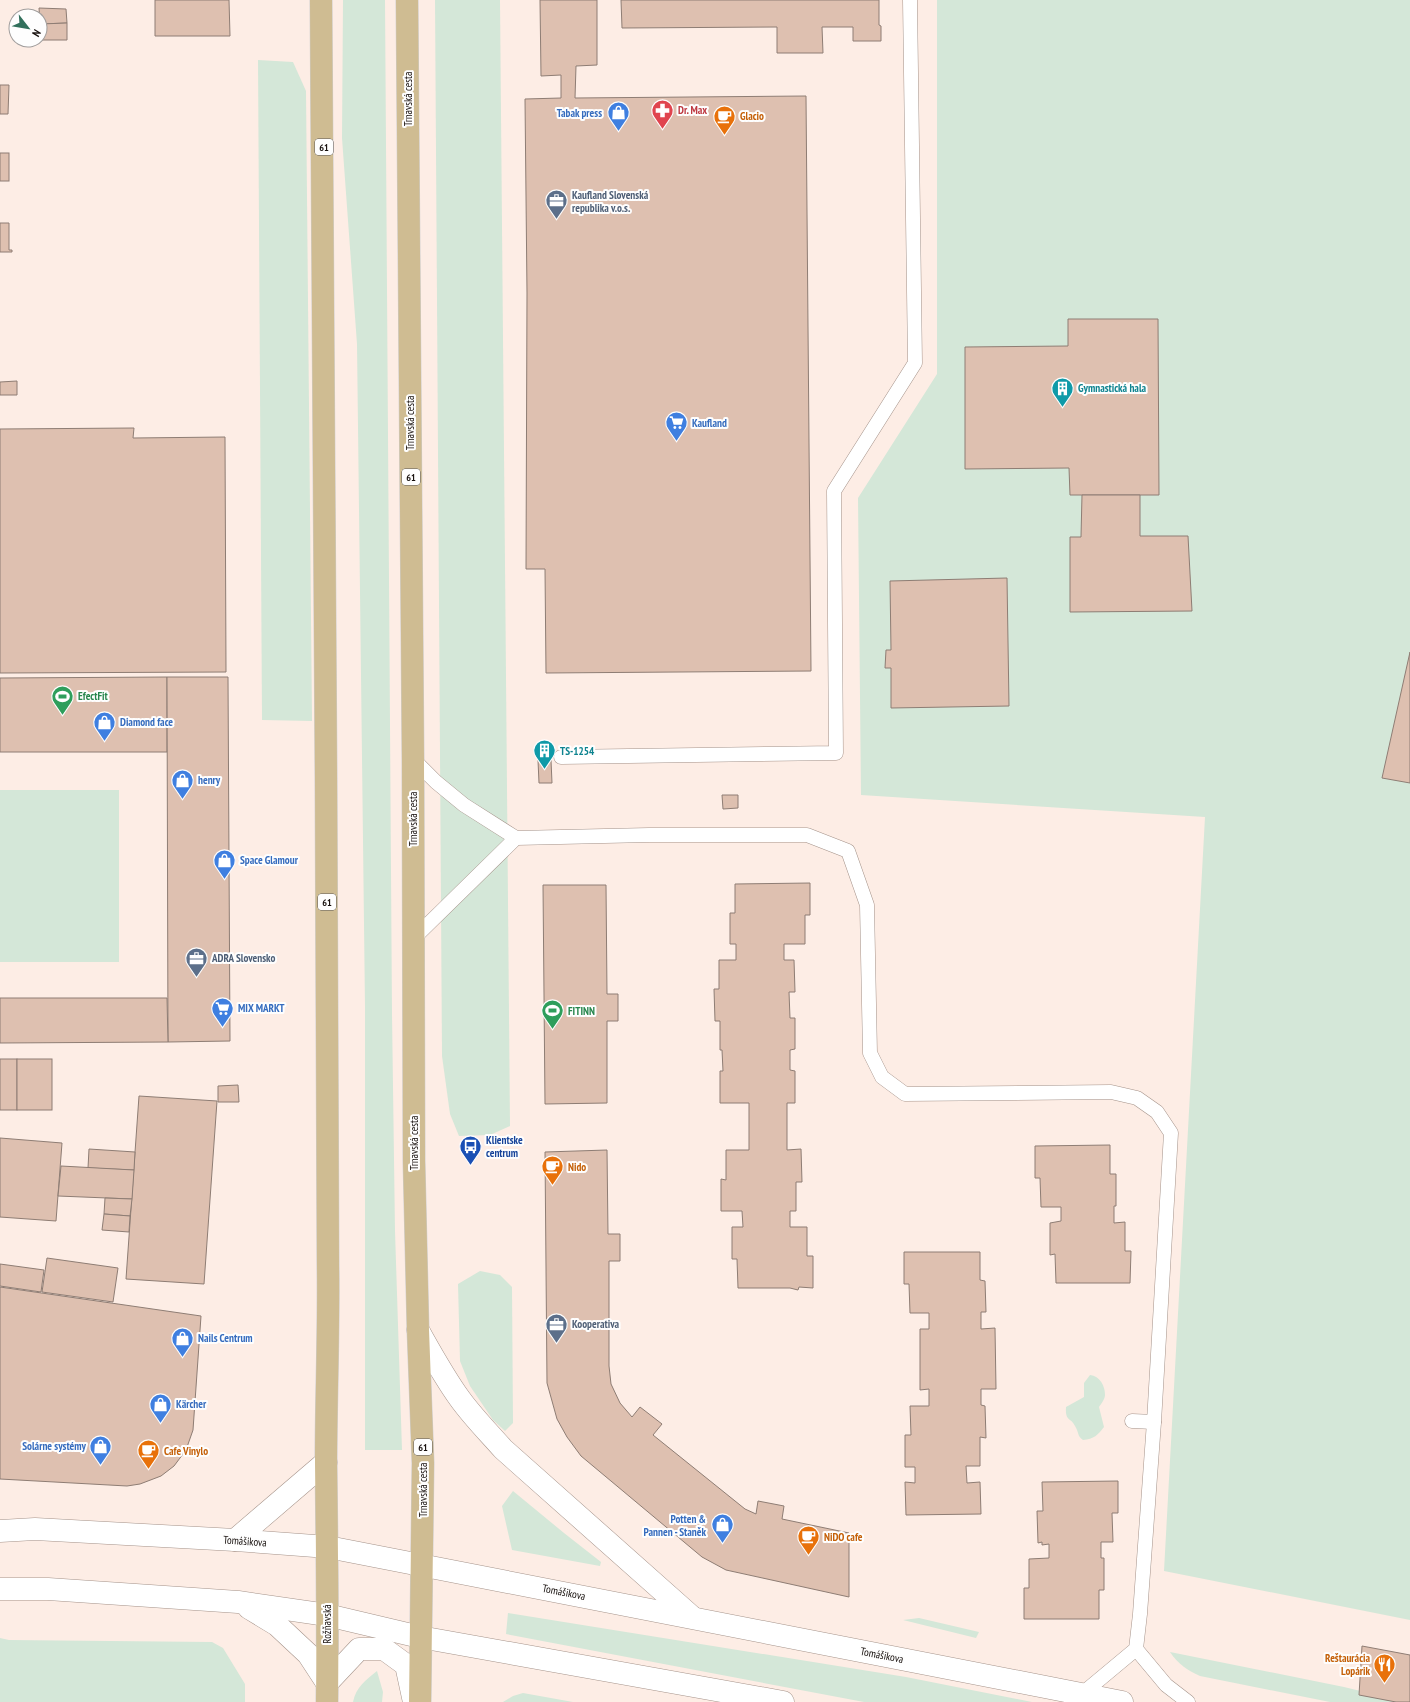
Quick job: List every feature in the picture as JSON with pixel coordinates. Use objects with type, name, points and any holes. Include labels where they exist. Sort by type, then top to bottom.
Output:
[{"type":"main road","name":"61","points":[[322,0],[328,961],[328,1270],[326,1462],[328,1547]]},
{"type":"main road","name":"Trnavská cesta","points":[[407,0],[413,759],[414,1161],[423,1463],[423,1564],[420,1637]]},
{"type":"main road","points":[[418,1330],[459,1398],[493,1438],[692,1617]]},
{"type":"main road","points":[[235,1540],[326,1462]]},
{"type":"main road","name":"Tomášikova","points":[[0,1531],[35,1530],[235,1540],[328,1547],[423,1564],[1122,1702]]},
{"type":"main road","name":"Rožňavská","points":[[327,1693],[328,1547]]},
{"type":"main road","points":[[0,1589],[48,1589],[238,1602],[327,1615],[420,1637],[784,1702]]},
{"type":"main road","points":[[238,1602],[278,1625],[308,1654],[327,1693],[359,1649],[384,1648],[406,1665],[414,1702]]},
{"type":"main road","name":"61","points":[[420,1637],[420,1702]]},
{"type":"lane","points":[[561,757],[836,753],[834,491],[915,363],[910,0]]},
{"type":"lane","points":[[413,759],[436,782],[464,805],[516,838],[649,835],[807,835],[848,851],[868,905],[870,1053],[882,1077],[905,1094],[1111,1092],[1137,1098],[1157,1112],[1171,1133],[1154,1422],[1140,1614],[1136,1649],[1082,1694]]},
{"type":"lane","points":[[414,939],[516,838]]},
{"type":"lane","points":[[1132,1421],[1154,1422]]},
{"type":"lane","points":[[1136,1649],[1166,1685],[1188,1702]]},
{"type":"green space","points":[[343,0],[385,0],[392,1014],[395,1231],[402,1450],[365,1450],[365,1006],[357,344],[342,138]]},
{"type":"green space","points":[[435,0],[500,0],[510,1126],[490,1135],[459,1136],[450,1114],[442,1056]]},
{"type":"green space","points":[[937,0],[1410,0],[1410,1620],[1164,1571],[1205,817],[861,795],[858,498],[937,374]]},
{"type":"green space","points":[[258,60],[293,62],[306,91],[312,721],[262,720]]},
{"type":"green space","points":[[0,790],[119,790],[119,962],[0,962]]},
{"type":"green space","points":[[480,1271],[500,1275],[512,1287],[513,1423],[505,1431],[493,1420],[470,1386],[460,1361],[458,1284]]},
{"type":"green space","points":[[1090,1375],[1097,1377],[1104,1388],[1105,1397],[1099,1407],[1104,1427],[1095,1436],[1090,1439],[1083,1440],[1073,1423],[1067,1417],[1066,1407],[1084,1397],[1084,1383]]},
{"type":"green space","points":[[513,1491],[601,1562],[600,1566],[512,1550],[502,1506]]},
{"type":"green space","points":[[508,1613],[906,1677],[1032,1702],[864,1702],[506,1634]]},
{"type":"green space","points":[[919,1618],[979,1632],[976,1638],[903,1620]]},
{"type":"green space","points":[[0,1638],[9,1640],[212,1642],[223,1648],[245,1684],[245,1702],[0,1702]]},
{"type":"green space","points":[[1170,1652],[1344,1687],[1406,1702],[1330,1702],[1200,1676],[1183,1666]]},
{"type":"green space","points":[[377,1671],[383,1692],[382,1702],[353,1702],[359,1688]]},
{"type":"green space","points":[[523,1693],[573,1702],[503,1702],[513,1696]]},
{"type":"building","points":[[155,0],[229,0],[230,36],[155,36]]},
{"type":"building","points":[[540,0],[597,0],[597,65],[576,66],[575,98],[806,96],[811,671],[546,673],[545,569],[526,569],[527,293],[525,99],[561,98],[561,75],[541,76]]},
{"type":"building","points":[[621,0],[879,0],[879,25],[881,26],[881,41],[853,41],[853,27],[822,27],[823,53],[777,53],[777,27],[622,28]]},
{"type":"building","points":[[48,8],[66,9],[67,23],[48,24]]},
{"type":"building","points":[[67,23],[67,40],[48,40],[48,24]]},
{"type":"building","points":[[0,85],[9,85],[8,114],[0,114]]},
{"type":"building","points":[[0,153],[9,153],[9,181],[0,181]]},
{"type":"building","points":[[0,223],[9,223],[9,250],[12,250],[12,252],[0,252]]},
{"type":"building","name":"Gymnastická hala","points":[[1068,319],[1158,319],[1159,495],[1070,495],[1069,468],[965,469],[965,347],[1068,346]]},
{"type":"building","points":[[17,381],[17,395],[0,395],[0,382]]},
{"type":"building","points":[[134,428],[133,438],[225,437],[226,672],[0,673],[0,429]]},
{"type":"building","points":[[1082,495],[1140,495],[1140,536],[1188,536],[1192,611],[1070,612],[1070,537],[1081,537]]},
{"type":"building","points":[[1007,578],[1009,706],[891,708],[891,668],[885,668],[886,650],[891,650],[890,581]]},
{"type":"building","points":[[1410,652],[1410,783],[1382,778]]},
{"type":"building","points":[[167,677],[167,752],[0,752],[0,678]]},
{"type":"building","points":[[167,677],[228,677],[230,1041],[168,1042]]},
{"type":"building","name":"TS-1254","points":[[538,760],[551,760],[552,783],[539,783]]},
{"type":"building","points":[[722,795],[738,795],[738,808],[723,809]]},
{"type":"building","points":[[810,883],[810,915],[805,915],[805,944],[784,944],[784,960],[794,960],[795,992],[789,992],[790,1018],[795,1018],[795,1049],[790,1050],[790,1070],[795,1071],[795,1103],[787,1103],[787,1150],[801,1149],[802,1182],[796,1182],[796,1211],[790,1211],[790,1227],[807,1227],[807,1256],[813,1256],[813,1288],[799,1287],[798,1290],[790,1288],[738,1288],[737,1259],[732,1259],[732,1227],[743,1227],[742,1211],[721,1211],[721,1179],[726,1180],[726,1150],[749,1150],[749,1103],[720,1103],[720,1071],[723,1071],[722,1050],[720,1050],[720,1021],[715,1021],[714,989],[719,989],[719,960],[736,960],[736,944],[730,944],[730,913],[735,913],[735,884]]},
{"type":"building","points":[[543,885],[606,885],[607,994],[618,994],[618,1021],[607,1021],[607,1103],[545,1104]]},
{"type":"building","points":[[0,998],[167,998],[168,1042],[0,1043]]},
{"type":"building","points":[[0,1059],[17,1059],[17,1110],[0,1110]]},
{"type":"building","points":[[17,1059],[52,1059],[52,1110],[17,1110]]},
{"type":"building","points":[[238,1085],[239,1102],[218,1102],[218,1086]]},
{"type":"building","points":[[139,1096],[217,1101],[204,1284],[126,1279]]},
{"type":"building","points":[[0,1138],[62,1143],[56,1221],[0,1217]]},
{"type":"building","points":[[1110,1145],[1110,1174],[1116,1174],[1116,1206],[1114,1206],[1114,1223],[1125,1222],[1125,1251],[1131,1251],[1130,1283],[1056,1283],[1055,1254],[1050,1255],[1050,1223],[1061,1221],[1061,1207],[1041,1207],[1040,1178],[1035,1178],[1035,1146]]},
{"type":"building","points":[[89,1149],[135,1152],[134,1170],[88,1168]]},
{"type":"building","points":[[607,1150],[608,1234],[620,1234],[620,1261],[609,1261],[609,1366],[611,1384],[620,1403],[632,1417],[640,1407],[662,1424],[653,1435],[745,1509],[756,1514],[758,1501],[784,1506],[782,1519],[849,1533],[849,1597],[726,1570],[702,1557],[581,1456],[567,1437],[557,1419],[547,1383],[545,1152]]},
{"type":"building","points":[[61,1166],[134,1170],[132,1199],[58,1196]]},
{"type":"building","points":[[105,1198],[132,1199],[130,1216],[104,1214]]},
{"type":"building","points":[[104,1214],[130,1216],[129,1232],[102,1230]]},
{"type":"building","points":[[904,1252],[980,1252],[980,1280],[985,1281],[986,1312],[981,1312],[981,1329],[995,1328],[996,1389],[981,1389],[981,1405],[985,1406],[986,1438],[980,1437],[980,1466],[966,1466],[967,1483],[980,1482],[981,1514],[906,1515],[905,1482],[915,1483],[915,1467],[905,1467],[905,1435],[911,1435],[910,1406],[929,1406],[929,1389],[920,1390],[920,1329],[929,1329],[929,1313],[910,1313],[909,1284],[904,1284]]},
{"type":"building","points":[[47,1258],[118,1268],[113,1302],[42,1292]]},
{"type":"building","points":[[0,1264],[44,1270],[41,1292],[0,1286]]},
{"type":"building","points":[[0,1287],[201,1316],[193,1430],[186,1450],[174,1466],[161,1476],[140,1484],[127,1486],[0,1479]]},
{"type":"building","points":[[1118,1481],[1118,1513],[1112,1513],[1113,1542],[1101,1542],[1101,1558],[1104,1558],[1104,1590],[1099,1590],[1099,1619],[1024,1619],[1024,1588],[1029,1588],[1029,1559],[1049,1558],[1049,1544],[1042,1545],[1042,1542],[1038,1543],[1037,1511],[1043,1511],[1042,1482]]},
{"type":"building","name":"Reštaurácia Lopárik","points":[[1362,1646],[1410,1655],[1410,1702],[1396,1702],[1359,1695]]},
{"type":"place","name":"Dr. Max","points":[[662,130]]},
{"type":"place","name":"Tabak press","points":[[618,132]]},
{"type":"place","name":"Glacio","points":[[724,136]]},
{"type":"place","name":"Kaufland Slovenská republika v.o.s.","points":[[557,220]]},
{"type":"place","name":"Gymnastická hala","points":[[1062,408]]},
{"type":"place","name":"Kaufland","points":[[677,442]]},
{"type":"place","name":"EfectFit","points":[[63,716]]},
{"type":"place","name":"Diamond face","points":[[104,742]]},
{"type":"place","name":"TS-1254","points":[[545,770]]},
{"type":"place","name":"henry","points":[[182,800]]},
{"type":"place","name":"Space Glamour","points":[[224,880]]},
{"type":"place","name":"ADRA Slovensko","points":[[197,978]]},
{"type":"place","name":"MIX MARKT","points":[[222,1028]]},
{"type":"place","name":"FITINN","points":[[552,1030]]},
{"type":"place","name":"Klientske centrum","points":[[471,1166]]},
{"type":"place","name":"Nido","points":[[552,1186]]},
{"type":"place","name":"Kooperativa","points":[[557,1344]]},
{"type":"place","name":"Nails Centrum","points":[[182,1358]]},
{"type":"place","name":"Kärcher","points":[[160,1424]]},
{"type":"place","name":"Solárne systémy","points":[[101,1466]]},
{"type":"place","name":"Cafe Vinylo","points":[[148,1470]]},
{"type":"place","name":"Potten & Pannen - Staněk","points":[[722,1544]]},
{"type":"place","name":"NiDO cafe","points":[[808,1556]]},
{"type":"place","name":"Reštaurácia Lopárik","points":[[1385,1684]]}]
